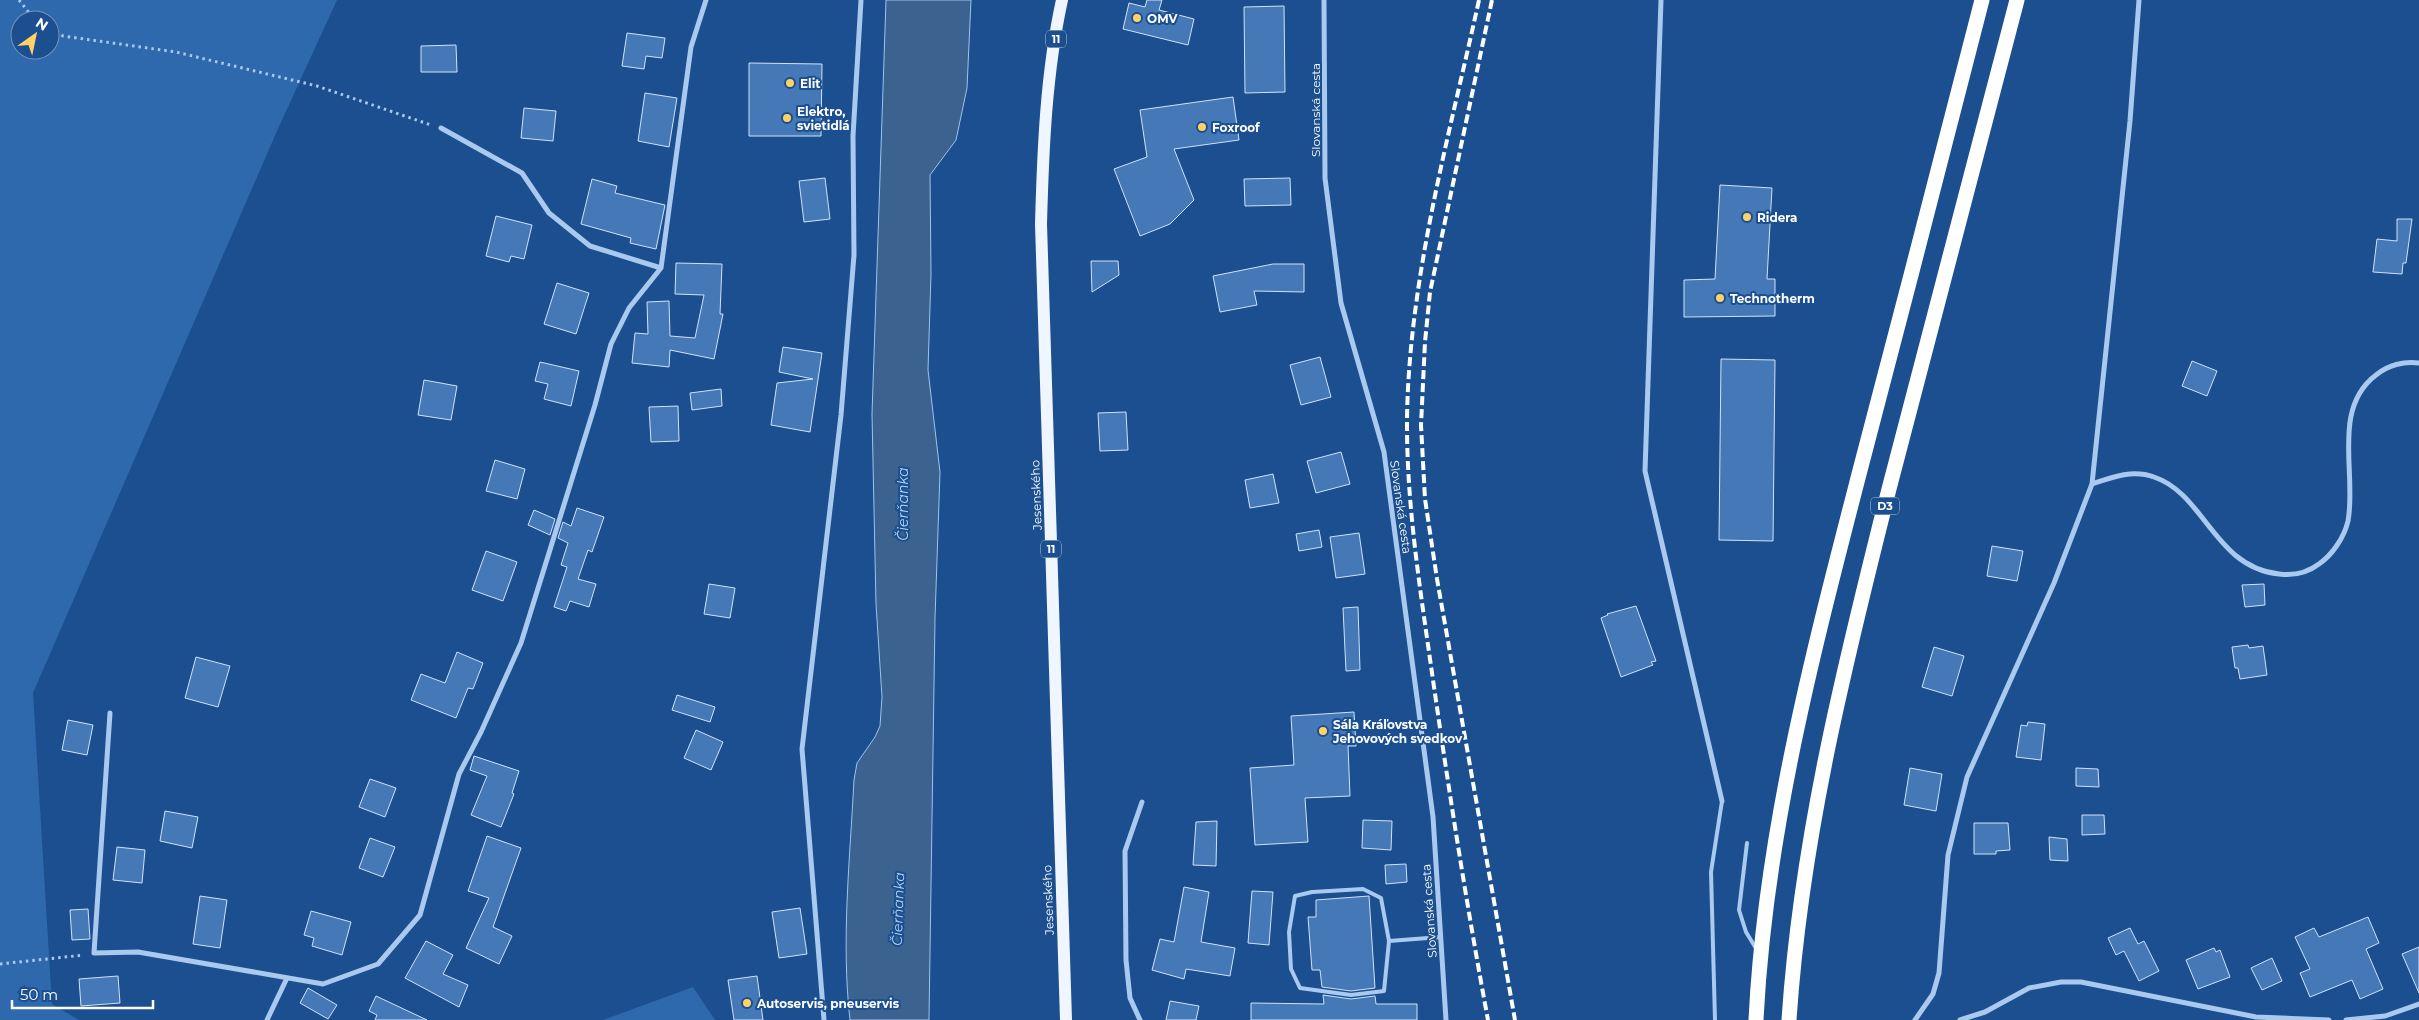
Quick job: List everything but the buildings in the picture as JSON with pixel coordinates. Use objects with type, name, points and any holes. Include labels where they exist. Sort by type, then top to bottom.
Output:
[{"type":"highway","name":"D3","points":[[1756,1020],[1776,838],[1792,754],[1842,542],[1982,0]]},
{"type":"highway","name":"D3","points":[[1789,1020],[1809,847],[1845,667],[1920,367],[2017,0]]},
{"type":"main road","name":"Jesenského","points":[[1062,0],[1043,149],[1041,224],[1066,1020]]},
{"type":"street","points":[[110,713],[94,953],[138,952],[323,984],[378,964],[420,916],[459,774],[481,732],[521,643],[592,415],[611,344],[629,308],[661,268],[691,47],[706,0]]},
{"type":"street","points":[[824,1020],[802,749],[840,415],[854,255],[853,136],[861,0]]},
{"type":"street","name":"Slovanská cesta","points":[[1324,0],[1325,178],[1341,303],[1384,452],[1433,817],[1446,1020]]},
{"type":"street","points":[[1661,0],[1644,471],[1722,801]]},
{"type":"street","points":[[1915,1020],[1933,994],[1939,973],[1948,855],[1968,777],[2054,583],[2092,484],[2130,121],[2138,0]]},
{"type":"street","points":[[441,128],[522,173],[548,213],[590,246],[661,268]]},
{"type":"street","points":[[2092,484],[2130,474],[2154,477],[2168,483],[2180,493],[2233,554],[2246,564],[2270,573],[2284,575],[2310,570],[2332,552],[2342,538],[2347,523],[2350,505],[2350,420],[2354,404],[2362,389],[2381,371],[2397,364],[2419,363]]},
{"type":"street","points":[[1140,1020],[1130,998],[1126,960],[1126,852],[1142,802]]},
{"type":"street","points":[[267,1020],[288,978]]},
{"type":"street","points":[[1960,1020],[1985,1012],[2029,988],[2061,982],[2081,982],[2256,1017],[2329,1020]]},
{"type":"street","points":[[2346,1020],[2385,1016],[2419,1004]]},
{"type":"lane","points":[[1715,1020],[1711,872],[1722,801]]},
{"type":"lane","points":[[1747,843],[1738,910],[1746,932],[1762,958]]},
{"type":"lane","points":[[1363,889],[1381,898],[1389,941],[1384,991],[1351,995],[1300,988],[1291,969],[1289,932],[1295,896],[1312,892],[1363,889]]},
{"type":"lane","points":[[1389,941],[1441,937]]},
{"type":"path","points":[[19,0],[27,10]]},
{"type":"path","points":[[60,34],[176,52],[317,86],[441,128]]},
{"type":"path","points":[[0,964],[94,953]]},
{"type":"shaded area","points":[[0,0],[337,0],[277,131],[33,693],[52,1004],[79,1020],[0,1020]]},
{"type":"shaded area","points":[[693,987],[715,1020],[603,1020]]},
{"type":"water","name":"Čierňanka","points":[[886,0],[971,0],[967,88],[956,140],[930,175],[931,274],[928,370],[940,472],[935,618],[929,1020],[850,1020],[847,990],[847,900],[854,780],[857,763],[875,737],[880,726],[882,697],[876,604],[872,414]]},
{"type":"railway","points":[[1479,0],[1426,241],[1412,339],[1407,423],[1410,493],[1421,597],[1472,932],[1488,1020]]},
{"type":"railway","points":[[1492,0],[1430,292],[1425,342],[1421,425],[1425,499],[1437,579],[1515,1020]]},
{"type":"place","name":"OMV","points":[[1137,18]]},
{"type":"place","name":"Elit","points":[[790,83]]},
{"type":"place","name":"Elektro, svietidlá","points":[[787,118]]},
{"type":"place","name":"Foxroof","points":[[1202,127]]},
{"type":"place","name":"Ridera","points":[[1747,217]]},
{"type":"place","name":"Technotherm","points":[[1720,298]]},
{"type":"place","name":"Sála Kráľovstva Jehovových svedkov","points":[[1323,731]]},
{"type":"place","name":"Autoservis, pneuservis","points":[[747,1003]]}]
